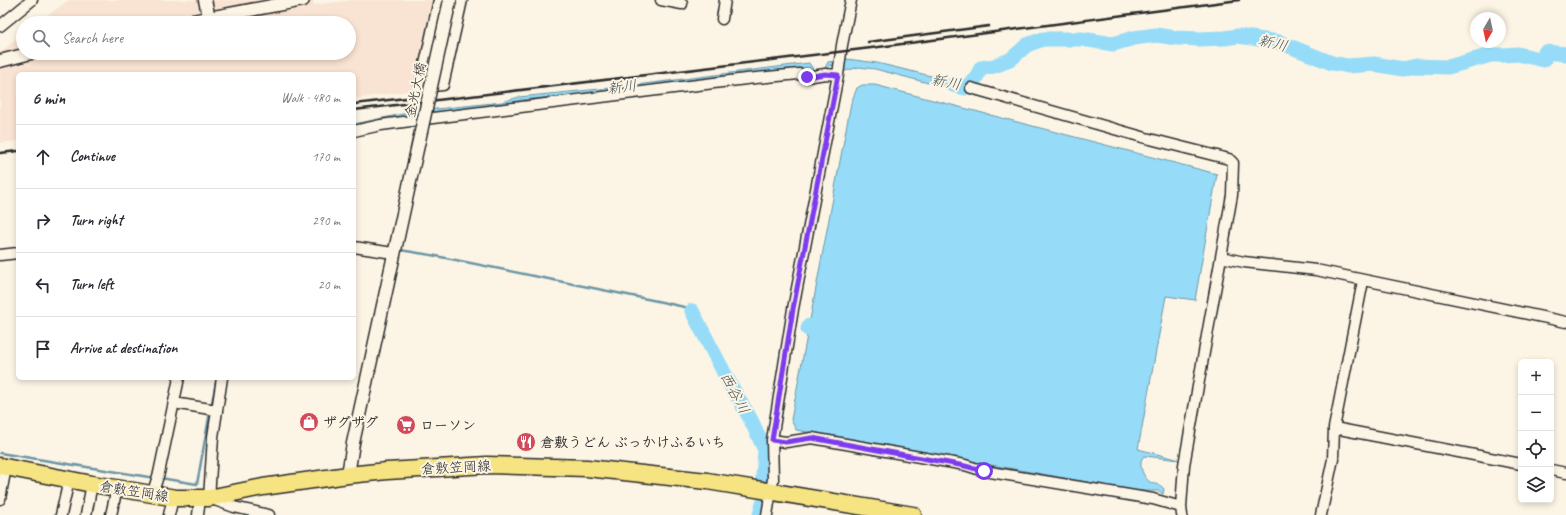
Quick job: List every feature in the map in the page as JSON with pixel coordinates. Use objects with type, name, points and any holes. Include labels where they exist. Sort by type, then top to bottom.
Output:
[{"type":"main road","name":"倉敷笠岡線","points":[[3,466],[69,480],[117,488],[156,483],[173,498],[204,498],[263,487],[348,475],[487,465],[540,466],[635,473],[707,481],[913,515]]},
{"type":"street","points":[[0,26],[32,0]]},
{"type":"street","points":[[205,0],[209,16]]},
{"type":"street","points":[[219,16],[303,0]]},
{"type":"street","points":[[439,0],[420,87],[443,85],[462,0]]},
{"type":"street","name":"金光大橋","points":[[348,475],[353,443],[394,250],[450,0]]},
{"type":"street","points":[[661,0],[682,4]]},
{"type":"street","points":[[722,18],[725,0]]},
{"type":"street","points":[[766,515],[773,479],[772,440],[793,309],[851,0]]},
{"type":"street","points":[[0,62],[16,57]]},
{"type":"street","points":[[356,131],[381,125],[425,119],[739,80],[799,74],[807,77],[825,74],[838,75]]},
{"type":"street","points":[[772,440],[786,442],[812,438],[965,466],[984,471],[1153,499],[1182,511],[1184,465],[1232,195],[1233,163],[1229,159],[1146,138],[971,88]]},
{"type":"street","points":[[356,247],[394,250]]},
{"type":"street","points":[[0,255],[16,253]]},
{"type":"street","points":[[1221,257],[1244,262],[1316,270],[1566,322]]},
{"type":"street","points":[[1321,515],[1334,459],[1334,428],[1363,281]]},
{"type":"street","points":[[156,483],[179,380]]},
{"type":"street","points":[[198,515],[204,498],[212,409],[221,380]]},
{"type":"street","points":[[174,403],[212,409]]},
{"type":"street","points":[[1334,428],[1518,463]]},
{"type":"street","points":[[0,499],[3,466]]},
{"type":"street","points":[[1554,471],[1566,473]]},
{"type":"street","points":[[61,515],[69,480]]},
{"type":"street","points":[[86,515],[92,484]]},
{"type":"street","points":[[112,515],[117,488]]},
{"type":"street","points":[[169,515],[173,498]]},
{"type":"street","points":[[204,498],[234,508],[269,515]]},
{"type":"shaded area","points":[[69,0],[314,0],[313,5],[353,0],[436,0],[416,90],[356,99],[356,72],[16,72],[16,141],[0,143],[0,53],[16,39],[16,60],[356,60],[356,16],[47,16]]},
{"type":"water","points":[[847,59],[877,63],[960,83],[968,90],[1008,101],[1008,104],[875,69],[859,67],[842,72],[835,66],[830,65],[825,72],[814,73],[809,67],[600,93],[520,100],[503,105],[356,128],[356,124],[417,111],[502,102],[519,97],[620,87],[809,63],[815,72],[824,70],[828,62]]},
{"type":"water","points":[[862,85],[875,85],[1217,174],[1195,300],[1166,296],[1138,449],[1180,460],[1144,456],[1142,459],[1141,466],[1145,477],[1150,482],[1162,487],[1164,489],[1163,494],[1159,491],[1137,491],[796,430],[791,420],[851,103],[857,88]]},
{"type":"waterway","name":"新川","points":[[953,85],[965,88],[976,78],[981,68],[994,66],[1010,60],[1027,45],[1043,39],[1082,39],[1113,44],[1134,38],[1156,35],[1199,39],[1238,36],[1279,42],[1332,63],[1348,66],[1374,64],[1403,69],[1416,66],[1448,67],[1491,55],[1518,54],[1544,60],[1545,52],[1566,54]]},
{"type":"waterway","points":[[400,250],[657,301],[689,308],[692,311]]},
{"type":"waterway","name":"西谷川","points":[[692,311],[731,386],[750,418],[765,450],[763,477]]},
{"type":"waterway","points":[[211,407],[217,380]]},
{"type":"waterway","points":[[160,478],[197,484],[210,412]]},
{"type":"waterway","points":[[0,453],[155,478]]},
{"type":"waterway","name":"西谷川","points":[[760,515],[763,504]]},
{"type":"railway","points":[[356,110],[871,48],[1239,0]]},
{"type":"railway","points":[[868,42],[989,26]]},
{"type":"railway","points":[[356,104],[406,98]]},
{"type":"railway","points":[[0,153],[16,151]]},
{"type":"place","name":"ザグザグ","points":[[309,422]]},
{"type":"place","name":"ローソン","points":[[406,425]]},
{"type":"place","name":"倉敷うどん ぶっかけふるいち","points":[[526,442]]},
{"type":"route","points":[[807,77],[825,74],[838,75],[793,309],[772,440],[786,442],[812,438],[965,466],[984,471]]}]
